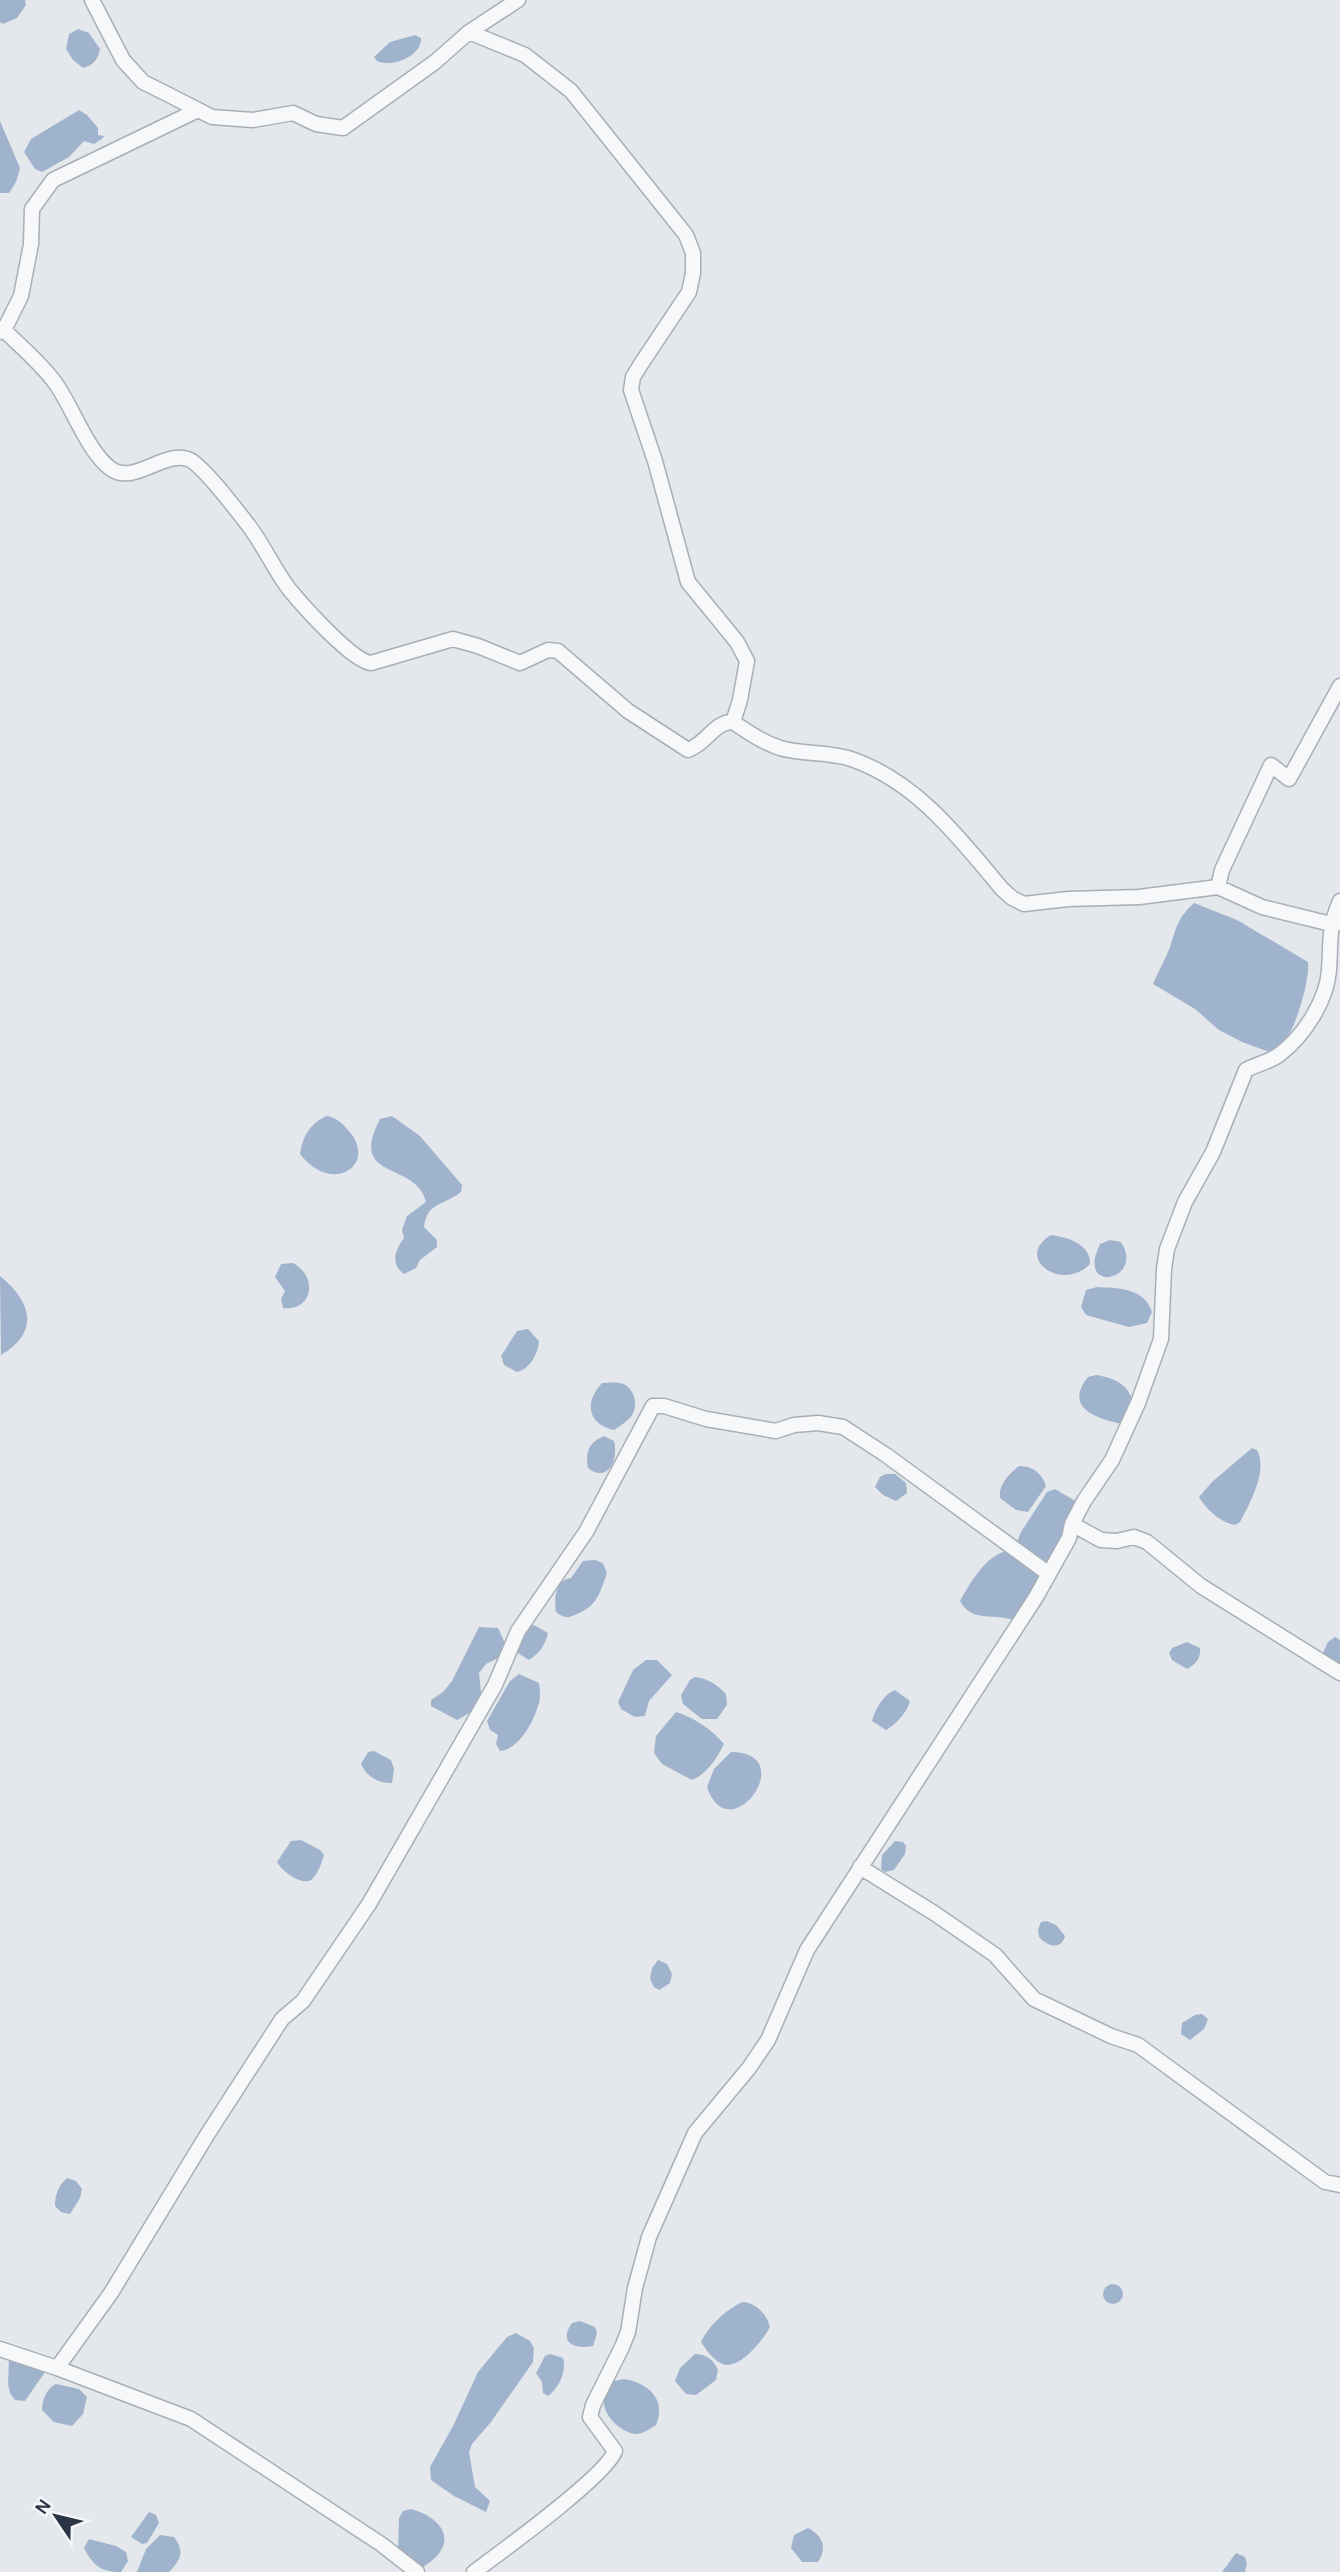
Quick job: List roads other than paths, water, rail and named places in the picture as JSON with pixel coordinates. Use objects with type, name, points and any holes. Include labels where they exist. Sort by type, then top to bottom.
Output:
[{"type":"street","points":[[92,0],[123,60],[143,82],[212,117],[253,120],[293,114],[316,124],[343,128],[435,62],[469,32],[517,0]]},
{"type":"street","points":[[469,32],[525,55],[571,91],[686,235],[693,253],[689,292],[641,364],[631,390],[655,461],[688,582],[737,642],[747,661],[733,722]]},
{"type":"street","points":[[198,110],[53,180],[32,209],[31,244],[21,296],[2,331],[56,383],[85,433],[104,462],[112,469],[128,473],[172,458],[185,458],[198,465],[249,527],[289,589],[342,645],[363,662],[371,663],[453,639],[520,663],[548,650],[558,651],[628,711],[688,750],[696,747],[720,724],[733,722],[761,741],[781,748],[854,760],[889,777],[940,817],[1002,889],[1024,904],[1068,899],[1139,897],[1218,887],[1262,907],[1335,923]]},
{"type":"street","points":[[1218,887],[1222,870],[1271,765],[1289,779],[1340,686]]},
{"type":"street","points":[[474,2572],[571,2496],[612,2459],[615,2451],[590,2417],[593,2405],[628,2332],[635,2288],[655,2220],[695,2133],[749,2068],[768,2040],[807,1950],[1049,1574],[1069,1538],[1072,1524],[1124,1436],[1161,1339],[1167,1249],[1185,1202],[1213,1152],[1246,1070],[1279,1055],[1298,1038],[1309,1021],[1325,989],[1340,901]]},
{"type":"street","points":[[57,2368],[111,2293],[207,2135],[282,2020],[303,2001],[369,1904],[495,1685],[518,1631],[586,1532],[653,1406],[664,1406],[706,1419],[776,1431],[794,1425],[818,1423],[844,1427],[1049,1574]]},
{"type":"street","points":[[1072,1524],[1101,1541],[1135,1537],[1147,1542],[1201,1586],[1340,1673]]},
{"type":"street","points":[[860,1867],[995,1955],[1034,1999],[1111,2036],[1138,2045],[1325,2182],[1340,2185]]},
{"type":"street","points":[[0,2349],[191,2419],[381,2544],[417,2572]]},
{"type":"water","points":[[0,0],[25,0],[26,5],[17,18],[3,24],[0,22]]},
{"type":"water","points":[[78,29],[89,33],[100,49],[95,61],[83,68],[73,60],[66,49],[69,34]]},
{"type":"water","points":[[415,35],[421,38],[420,44],[417,50],[405,59],[383,63],[374,57],[390,42]]},
{"type":"water","points":[[79,110],[87,115],[98,128],[98,135],[104,136],[103,138],[94,144],[84,141],[69,157],[42,172],[35,169],[24,152],[31,139]]},
{"type":"water","points":[[0,121],[20,168],[9,193],[0,193]]},
{"type":"water","points":[[1194,903],[1237,920],[1308,962],[1307,980],[1297,1015],[1289,1035],[1272,1053],[1219,1030],[1195,1009],[1153,984],[1178,923]]},
{"type":"water","points":[[326,1116],[341,1123],[356,1142],[358,1154],[355,1163],[338,1174],[326,1173],[313,1167],[300,1154],[308,1132]]},
{"type":"water","points":[[392,1116],[420,1136],[462,1185],[461,1192],[437,1205],[426,1219],[424,1227],[437,1240],[437,1247],[420,1260],[416,1268],[404,1274],[395,1261],[396,1252],[404,1238],[402,1230],[407,1216],[426,1202],[420,1189],[410,1180],[377,1162],[372,1153],[372,1139],[380,1119]]},
{"type":"water","points":[[1051,1235],[1077,1243],[1087,1251],[1090,1264],[1079,1272],[1067,1275],[1055,1274],[1046,1269],[1039,1262],[1037,1253],[1041,1244]]},
{"type":"water","points":[[1110,1240],[1121,1242],[1126,1255],[1125,1266],[1110,1277],[1102,1276],[1096,1271],[1095,1260],[1100,1244]]},
{"type":"water","points":[[293,1263],[306,1276],[309,1292],[300,1305],[283,1308],[281,1299],[285,1291],[275,1277],[281,1264]]},
{"type":"water","points":[[0,1276],[19,1296],[27,1317],[22,1337],[1,1355]]},
{"type":"water","points":[[1097,1287],[1130,1291],[1143,1298],[1152,1312],[1147,1323],[1129,1327],[1086,1315],[1081,1307],[1086,1290]]},
{"type":"water","points":[[528,1329],[539,1341],[538,1346],[529,1364],[517,1372],[504,1365],[501,1356],[517,1331]]},
{"type":"water","points":[[1096,1375],[1119,1382],[1130,1394],[1133,1400],[1123,1424],[1094,1415],[1081,1404],[1081,1388],[1088,1377]]},
{"type":"water","points":[[602,1383],[625,1385],[634,1396],[632,1415],[614,1430],[598,1423],[591,1411],[593,1397]]},
{"type":"water","points":[[604,1436],[614,1441],[615,1455],[610,1467],[601,1473],[588,1468],[587,1457],[595,1441]]},
{"type":"water","points":[[1252,1448],[1257,1450],[1260,1458],[1259,1477],[1240,1522],[1230,1524],[1214,1515],[1199,1497],[1212,1482]]},
{"type":"water","points":[[1019,1466],[1036,1471],[1046,1486],[1028,1512],[1016,1510],[1000,1498],[1002,1484]]},
{"type":"water","points":[[895,1474],[906,1483],[907,1493],[896,1501],[883,1495],[875,1487],[880,1477]]},
{"type":"water","points":[[1055,1489],[1077,1502],[1052,1561],[1044,1565],[1017,1542],[1047,1492]]},
{"type":"water","points":[[1003,1552],[1010,1553],[1042,1575],[1015,1621],[971,1613],[960,1601],[984,1566]]},
{"type":"water","points":[[595,1560],[603,1563],[607,1573],[597,1598],[584,1611],[574,1615],[566,1617],[556,1612],[557,1591],[562,1582],[571,1578],[583,1561]]},
{"type":"water","points":[[534,1625],[548,1633],[542,1648],[529,1660],[518,1653],[516,1645],[527,1627]]},
{"type":"water","points":[[479,1627],[498,1628],[505,1643],[500,1657],[486,1664],[479,1673],[482,1702],[457,1720],[431,1706],[431,1700],[443,1692],[452,1681]]},
{"type":"water","points":[[1335,1637],[1340,1640],[1340,1668],[1322,1655],[1328,1642]]},
{"type":"water","points":[[1187,1642],[1200,1648],[1200,1655],[1187,1669],[1172,1660],[1169,1653],[1172,1648]]},
{"type":"water","points":[[646,1660],[657,1660],[672,1675],[649,1701],[645,1716],[635,1717],[621,1709],[618,1702],[633,1670]]},
{"type":"water","points":[[519,1674],[539,1683],[539,1703],[524,1734],[513,1746],[500,1751],[496,1744],[498,1735],[490,1730],[487,1721],[510,1681]]},
{"type":"water","points":[[695,1677],[712,1682],[726,1694],[727,1705],[717,1719],[702,1719],[683,1704],[681,1695],[690,1680]]},
{"type":"water","points":[[895,1690],[910,1701],[901,1718],[886,1730],[872,1721],[880,1702]]},
{"type":"water","points":[[676,1712],[702,1725],[724,1744],[711,1765],[692,1780],[662,1764],[654,1753],[656,1736]]},
{"type":"water","points":[[374,1751],[391,1760],[394,1769],[392,1783],[378,1781],[363,1768],[361,1764],[368,1752]]},
{"type":"water","points":[[731,1752],[751,1756],[760,1767],[760,1780],[754,1794],[743,1805],[730,1809],[717,1804],[707,1787],[714,1769]]},
{"type":"water","points":[[301,1840],[324,1855],[315,1875],[307,1881],[292,1876],[277,1862],[291,1841]]},
{"type":"water","points":[[895,1841],[903,1842],[906,1846],[905,1854],[894,1870],[885,1872],[881,1869],[882,1855]]},
{"type":"water","points":[[1047,1921],[1056,1925],[1065,1936],[1060,1944],[1050,1945],[1039,1937],[1041,1922]]},
{"type":"water","points":[[658,1960],[667,1964],[672,1974],[670,1983],[659,1990],[650,1979],[652,1968]]},
{"type":"water","points":[[1202,2014],[1208,2019],[1204,2029],[1190,2040],[1181,2034],[1182,2023]]},
{"type":"water","points":[[67,2178],[76,2181],[82,2189],[70,2214],[61,2212],[55,2206],[61,2184]]},
{"type":"water","points":[[1113,2284],[1120,2287],[1123,2294],[1120,2301],[1113,2304],[1106,2301],[1103,2294],[1106,2287]]},
{"type":"water","points":[[743,2302],[761,2310],[770,2327],[758,2345],[739,2361],[727,2365],[719,2363],[701,2342],[719,2319]]},
{"type":"water","points":[[580,2321],[595,2327],[597,2333],[593,2346],[580,2347],[567,2340],[572,2323]]},
{"type":"water","points":[[516,2333],[530,2341],[534,2348],[533,2362],[491,2422],[472,2444],[469,2452],[475,2487],[490,2501],[486,2512],[454,2496],[431,2480],[430,2467],[478,2372],[507,2337]]},
{"type":"water","points":[[550,2354],[563,2358],[564,2368],[559,2384],[548,2396],[543,2393],[542,2382],[536,2373],[545,2356]]},
{"type":"water","points":[[695,2354],[709,2358],[718,2370],[716,2380],[696,2395],[686,2394],[675,2381],[680,2368]]},
{"type":"water","points":[[9,2359],[44,2368],[45,2372],[25,2401],[15,2400],[10,2393]]},
{"type":"water","points":[[624,2379],[648,2388],[657,2400],[659,2416],[656,2425],[641,2433],[631,2433],[619,2427],[610,2418],[605,2407],[605,2396],[614,2381]]},
{"type":"water","points":[[56,2384],[79,2389],[87,2397],[83,2414],[72,2426],[54,2422],[42,2410],[46,2395]]},
{"type":"water","points":[[411,2509],[433,2519],[444,2534],[441,2550],[423,2567],[410,2563],[398,2553],[399,2518],[403,2511]]},
{"type":"water","points":[[149,2512],[156,2515],[159,2523],[147,2543],[142,2544],[131,2537]]},
{"type":"water","points":[[808,2528],[817,2534],[822,2542],[823,2551],[818,2562],[802,2562],[791,2548],[794,2535]]},
{"type":"water","points":[[160,2535],[174,2537],[180,2547],[176,2563],[169,2572],[137,2572],[146,2549]]},
{"type":"water","points":[[89,2539],[116,2546],[126,2552],[128,2561],[121,2572],[102,2569],[94,2563],[84,2548]]},
{"type":"water","points":[[1236,2553],[1245,2557],[1245,2572],[1222,2572]]}]
